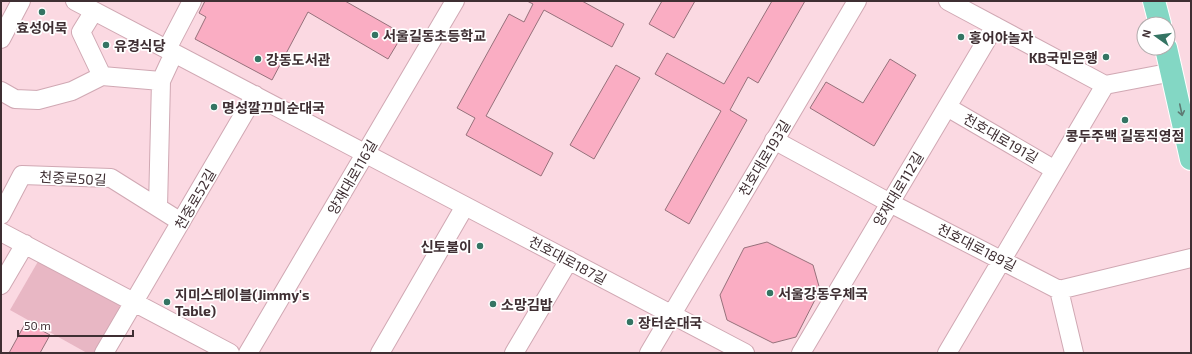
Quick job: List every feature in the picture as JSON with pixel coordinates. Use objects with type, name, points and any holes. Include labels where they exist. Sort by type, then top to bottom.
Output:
[{"type":"main road","points":[[1154,1],[1158,16]]},
{"type":"main road","points":[[1168,56],[1191,159]]},
{"type":"street","points":[[1,38],[20,1]]},
{"type":"street","points":[[75,1],[366,153]]},
{"type":"street","name":"천중로52길","points":[[158,207],[161,81],[171,51],[192,1]]},
{"type":"street","name":"양재대로116길","points":[[248,353],[454,1]]},
{"type":"street","name":"천호대로193길","points":[[671,314],[857,1]]},
{"type":"street","points":[[948,1],[1105,85],[1173,72]]},
{"type":"street","points":[[94,11],[81,32],[102,76]]},
{"type":"street","name":"양재대로112길","points":[[801,353],[995,26]]},
{"type":"street","points":[[1,91],[15,99],[38,100],[72,91],[102,76],[161,81]]},
{"type":"street","points":[[947,353],[1105,85]]},
{"type":"street","name":"천중로52길","points":[[134,302],[256,96]]},
{"type":"street","name":"천호대로191길","points":[[947,107],[1055,170]]},
{"type":"street","name":"천호대로189길","points":[[774,140],[890,203],[1059,290]]},
{"type":"street","name":"천호대로187길","points":[[366,153],[744,353]]},
{"type":"street","name":"천중로50길","points":[[1,215],[22,175],[111,178],[181,222]]},
{"type":"street","points":[[380,353],[465,206]]},
{"type":"street","points":[[1,232],[230,353]]},
{"type":"street","points":[[1,285],[25,244]]},
{"type":"street","points":[[1074,353],[1059,290],[1191,258]]},
{"type":"street","points":[[514,353],[569,260]]},
{"type":"street","points":[[104,353],[134,302]]},
{"type":"street","points":[[649,353],[671,314]]},
{"type":"shaded area","points":[[40,258],[127,303],[99,353],[87,353],[10,310]]},
{"type":"building","name":"강동도서관","points":[[205,1],[345,1],[403,34],[388,59],[308,12],[272,80],[195,39],[206,17],[199,13]]},
{"type":"building","points":[[527,1],[582,1],[624,24],[612,47],[544,10],[486,116],[553,153],[541,176],[466,135],[475,118],[457,108],[509,14],[524,22],[533,4]]},
{"type":"building","points":[[662,1],[695,1],[674,38],[649,24]]},
{"type":"building","points":[[772,1],[805,1],[758,83],[748,77],[730,110],[747,120],[689,224],[665,210],[721,111],[655,74],[667,53],[724,84]]},
{"type":"building","points":[[890,59],[916,75],[874,146],[810,108],[826,82],[863,103]]},
{"type":"building","points":[[616,65],[640,78],[594,159],[570,145]]},
{"type":"building","name":"서울강동우체국","points":[[767,242],[813,265],[820,290],[796,337],[773,343],[727,320],[720,295],[744,248]]},
{"type":"building","points":[[26,322],[50,335],[40,353],[9,353]]},
{"type":"place","name":"효성어묵","points":[[42,12]]},
{"type":"place","name":"서울길동초등학교","points":[[375,35]]},
{"type":"place","name":"홍어야놀자","points":[[961,37]]},
{"type":"place","name":"유경식당","points":[[106,45]]},
{"type":"place","name":"KB국민은행","points":[[1106,57]]},
{"type":"place","name":"강동도서관","points":[[258,59]]},
{"type":"place","name":"명성깔끄미순대국","points":[[214,107]]},
{"type":"place","name":"콩두주백 길동직영점","points":[[1125,120]]},
{"type":"place","name":"신토불이","points":[[480,246]]},
{"type":"place","name":"서울강동우체국","points":[[770,293]]},
{"type":"place","name":"지미스테이블(Jimmy's Table)","points":[[167,302]]},
{"type":"place","name":"소망김밥","points":[[493,304]]},
{"type":"place","name":"장터순대국","points":[[630,322]]}]
